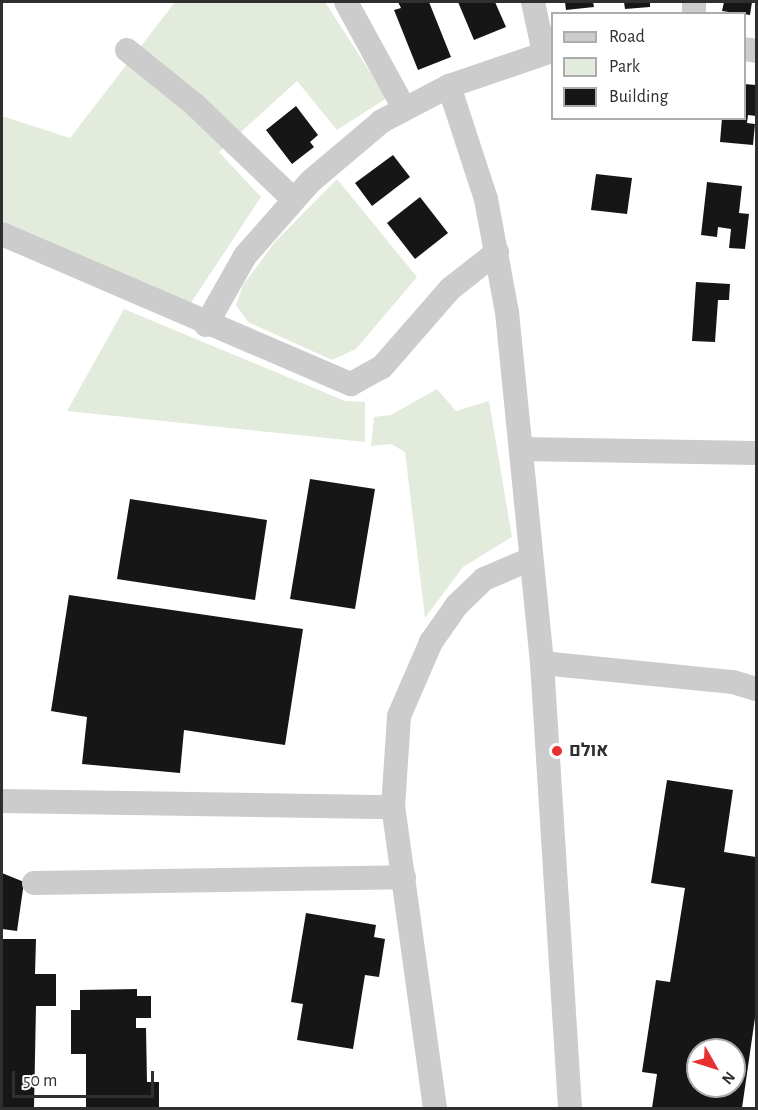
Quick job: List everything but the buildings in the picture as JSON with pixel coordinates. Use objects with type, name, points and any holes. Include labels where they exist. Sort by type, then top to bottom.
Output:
[{"type":"street","points":[[346,2],[404,108]]},
{"type":"street","points":[[206,324],[246,256],[293,199],[341,152],[404,108],[448,86],[548,52],[533,2]]},
{"type":"street","points":[[127,50],[194,104],[293,199]]},
{"type":"street","points":[[448,86],[486,199],[497,252],[542,663],[570,1108]]},
{"type":"street","points":[[2,234],[206,324],[351,384],[382,368],[450,289],[497,252]]},
{"type":"street","points":[[520,450],[756,453]]},
{"type":"street","points":[[435,1108],[393,807],[399,716],[431,642],[484,579],[531,559]]},
{"type":"street","points":[[542,663],[733,682],[756,689]]},
{"type":"street","points":[[2,801],[393,807]]},
{"type":"street","points":[[34,884],[404,877]]},
{"type":"green space","points":[[175,2],[325,2],[387,98],[337,130],[297,81],[219,152],[261,197],[191,303],[2,221],[2,116],[70,138]]},
{"type":"green space","points":[[337,179],[417,277],[356,349],[332,360],[248,322],[236,305],[243,285],[275,242]]},
{"type":"green space","points":[[124,309],[345,401],[365,402],[365,442],[67,411]]},
{"type":"green space","points":[[437,389],[456,411],[489,401],[512,537],[463,567],[425,618],[405,452],[391,444],[371,446],[374,417],[391,415]]},
{"type":"place","name":"אולם","points":[[557,751]]}]
